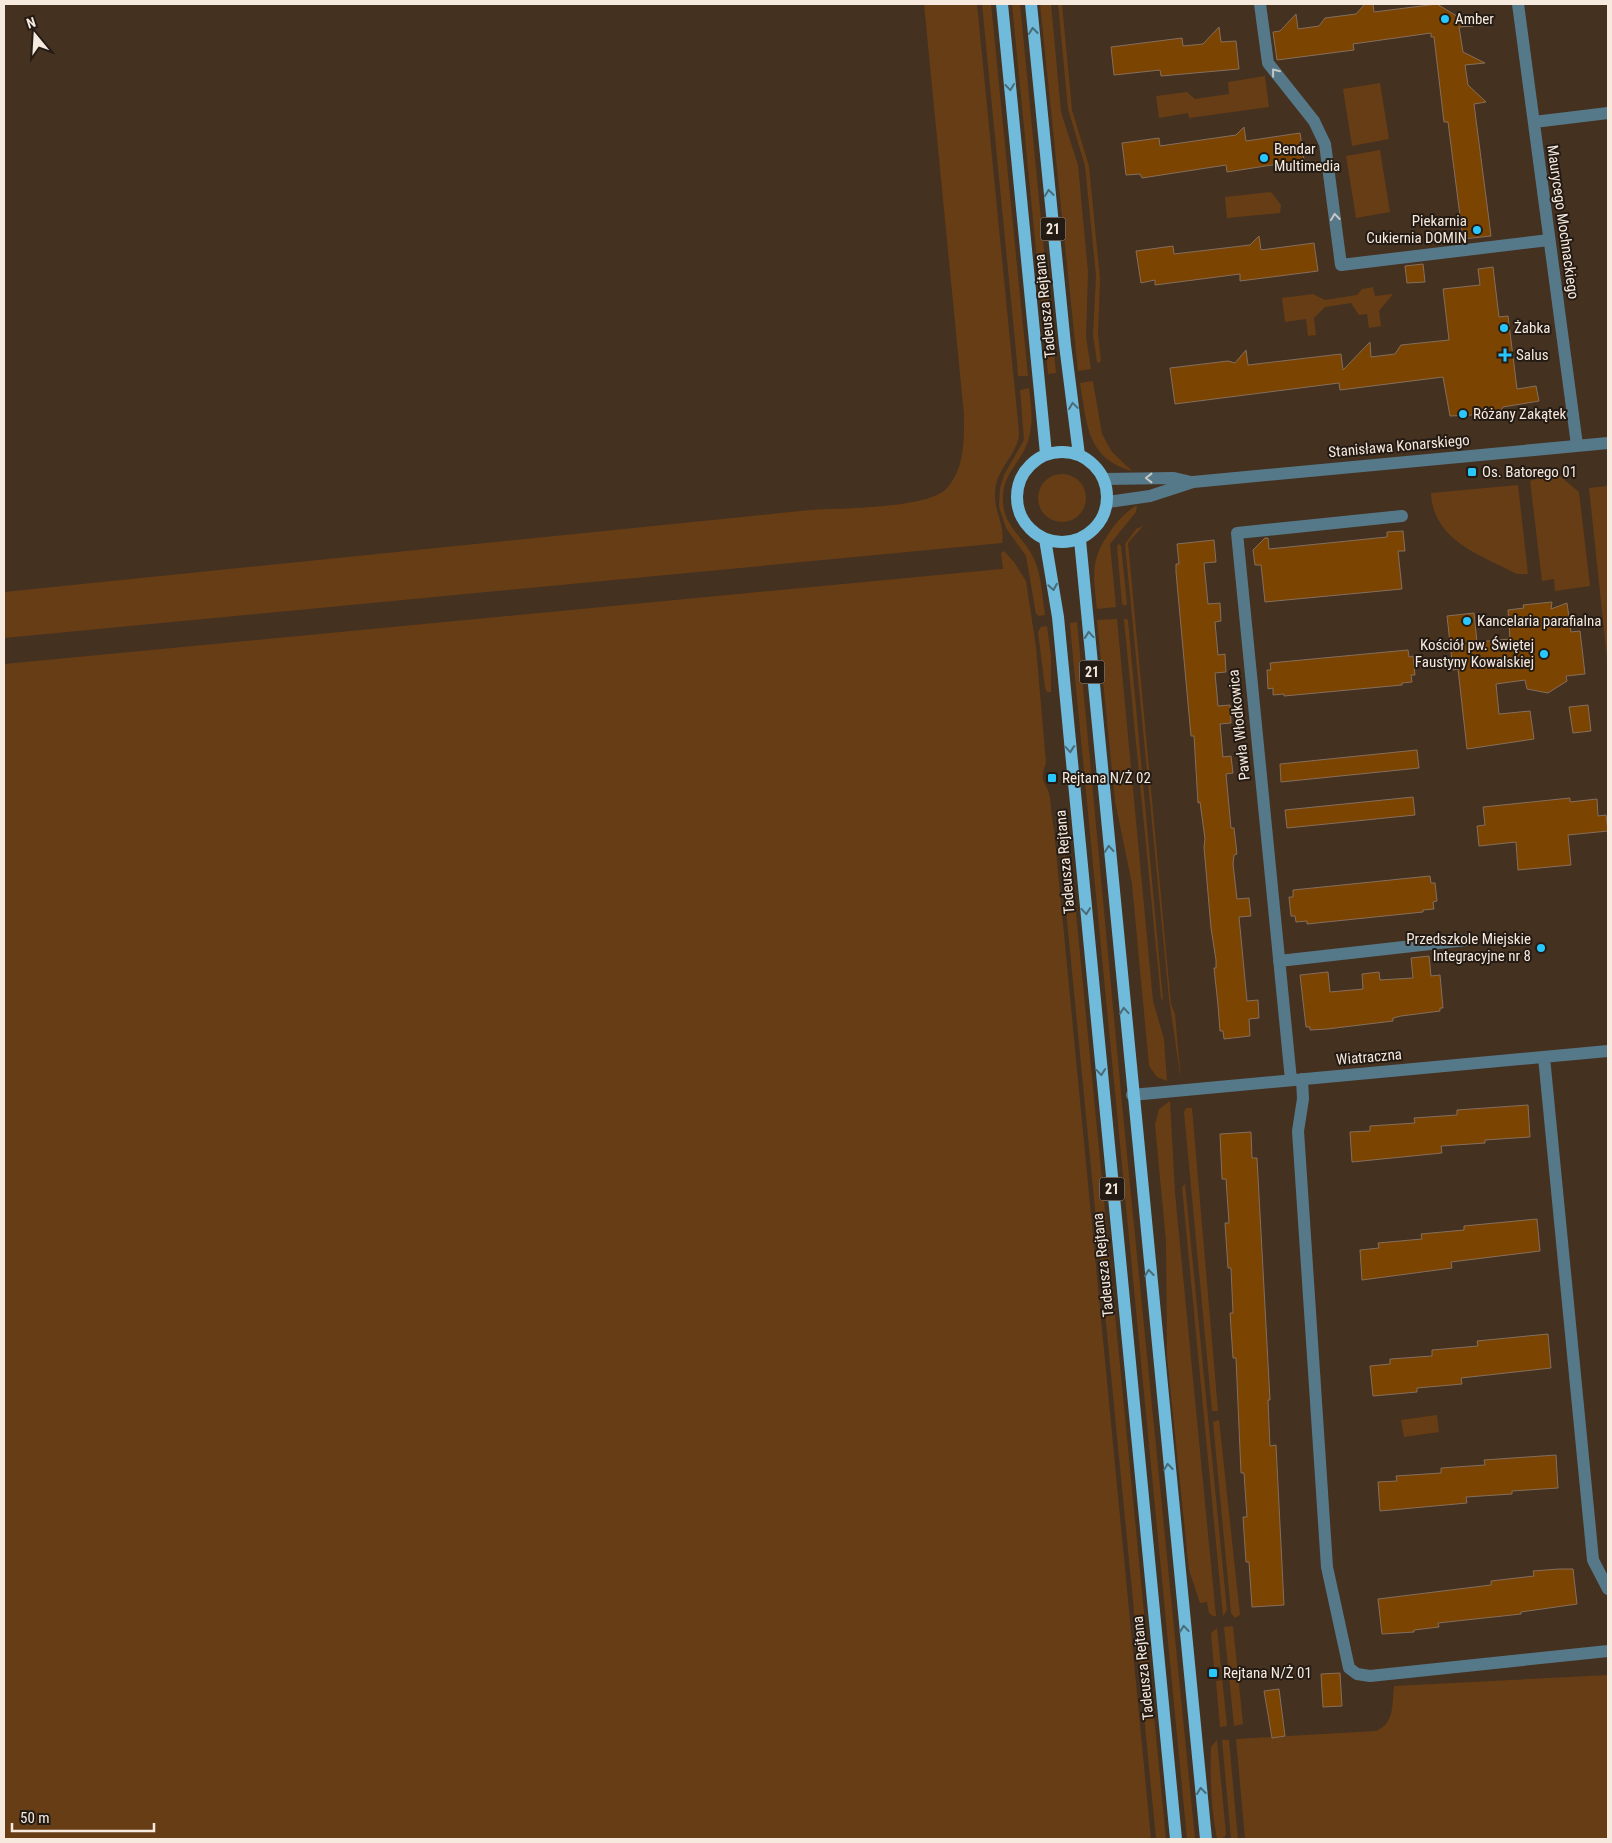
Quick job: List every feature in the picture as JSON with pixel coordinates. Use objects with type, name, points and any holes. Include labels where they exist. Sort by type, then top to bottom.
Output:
[{"type":"main road","name":"Tadeusza Rejtana","points":[[1002,4],[1046,454]]},
{"type":"main road","name":"Tadeusza Rejtana","points":[[1030,4],[1065,345],[1080,455]]},
{"type":"main road","points":[[1063,451],[1080,455],[1090,461],[1104,479],[1108,502],[1103,518],[1093,531],[1080,540],[1062,543],[1045,539],[1030,529],[1020,514],[1016,496],[1020,479],[1031,464],[1046,454],[1063,451]]},
{"type":"main road","name":"Tadeusza Rejtana","points":[[1045,539],[1058,617],[1176,1839]]},
{"type":"main road","name":"21","points":[[1080,540],[1132,1095],[1206,1839]]},
{"type":"street","points":[[1260,4],[1268,63],[1314,121],[1325,144],[1341,265],[1549,240]]},
{"type":"street","name":"Maurycego Mochnackiego","points":[[1518,4],[1577,445]]},
{"type":"street","points":[[1534,122],[1608,113]]},
{"type":"street","name":"Stanisława Konarskiego","points":[[1108,502],[1150,496],[1193,482],[1608,443]]},
{"type":"street","name":"Stanisława Konarskiego","points":[[1104,479],[1174,478],[1193,482]]},
{"type":"street","name":"Pawła Włodkowica","points":[[1402,516],[1237,532],[1279,961],[1297,1080],[1303,1099],[1298,1131],[1327,1567],[1349,1668],[1357,1674],[1370,1676],[1608,1651]]},
{"type":"street","points":[[1279,961],[1466,940]]},
{"type":"street","name":"Wiatraczna","points":[[1132,1095],[1608,1051]]},
{"type":"street","points":[[1544,1057],[1593,1560],[1608,1588]]},
{"type":"shaded area","points":[[924,4],[977,4],[1019,432],[1016,446],[1001,471],[996,485],[995,502],[1002,529],[1002,543],[4,638],[4,592],[810,510],[904,504],[937,495],[947,488],[957,472],[962,453],[964,415]]},
{"type":"shaded area","points":[[982,4],[991,4],[1028,376],[1018,376]]},
{"type":"shaded area","points":[[1012,4],[1020,4],[1056,373],[1048,374]]},
{"type":"shaded area","points":[[1040,4],[1051,4],[1061,112],[1078,165],[1088,272],[1086,337],[1091,369],[1078,371]]},
{"type":"shaded area","points":[[1058,4],[1062,4],[1072,110],[1089,166],[1100,279],[1098,334],[1101,361],[1099,363],[1097,362],[1093,335],[1096,276],[1085,166],[1068,109]]},
{"type":"shaded area","points":[[1265,76],[1269,107],[1189,118],[1188,113],[1159,118],[1156,96],[1187,92],[1195,99],[1229,94],[1228,82]]},
{"type":"shaded area","points":[[1380,83],[1389,139],[1352,146],[1343,89]]},
{"type":"shaded area","points":[[1380,150],[1390,212],[1356,218],[1346,156]]},
{"type":"shaded area","points":[[1271,192],[1281,205],[1280,213],[1227,218],[1225,197]]},
{"type":"shaded area","points":[[1373,287],[1375,296],[1393,294],[1379,311],[1381,326],[1369,328],[1367,314],[1359,315],[1351,303],[1325,307],[1314,318],[1316,335],[1308,336],[1306,319],[1285,322],[1282,298],[1313,294],[1325,300],[1357,295],[1362,289]]},
{"type":"shaded area","points":[[1093,381],[1102,434],[1112,452],[1132,471],[1117,465],[1105,457],[1091,437],[1087,425],[1080,383]]},
{"type":"shaded area","points":[[1029,388],[1032,414],[1030,434],[1025,449],[1005,484],[1003,503],[1007,519],[1030,552],[1037,566],[1045,615],[1039,616],[1036,614],[1026,556],[1006,528],[999,507],[1000,488],[1004,475],[1024,440],[1020,390]]},
{"type":"shaded area","points":[[1555,472],[1579,492],[1590,586],[1555,591],[1554,579],[1542,581],[1530,481]]},
{"type":"shaded area","points":[[1062,474],[1071,476],[1079,481],[1084,489],[1086,498],[1084,507],[1079,515],[1071,520],[1062,522],[1053,520],[1045,515],[1040,507],[1038,498],[1040,489],[1045,481],[1053,476]]},
{"type":"shaded area","points":[[1518,485],[1528,574],[1517,574],[1474,553],[1450,535],[1440,523],[1434,509],[1431,493]]},
{"type":"shaded area","points":[[1608,486],[1608,668],[1589,488]]},
{"type":"shaded area","points":[[1137,505],[1136,512],[1110,544],[1116,607],[1097,609],[1094,576],[1099,550],[1117,522]]},
{"type":"shaded area","points":[[1143,526],[1128,543],[1171,1004],[1175,1014],[1181,1081],[1169,999],[1125,544],[1136,529]]},
{"type":"shaded area","points":[[1119,544],[1121,546],[1127,604],[1125,606],[1122,604],[1117,547]]},
{"type":"shaded area","points":[[1004,551],[1014,562],[1026,581],[1036,647],[1046,763],[1043,779],[1049,792],[1054,830],[1151,1839],[4,1839],[4,664],[1003,569],[1001,553]]},
{"type":"shaded area","points":[[1125,618],[1128,620],[1163,1000],[1161,999]]},
{"type":"shaded area","points":[[1117,619],[1153,1001],[1164,1039],[1167,1081],[1157,1077],[1149,1066],[1132,884],[1115,801],[1097,620]]},
{"type":"shaded area","points":[[1077,622],[1123,1114],[1195,1839],[1187,1839],[1070,626],[1070,623]]},
{"type":"shaded area","points":[[1047,626],[1051,656],[1051,692],[1047,692],[1045,688],[1038,632],[1041,627]]},
{"type":"shaded area","points":[[1065,855],[1073,882],[1166,1839],[1156,1839],[1061,858]]},
{"type":"shaded area","points":[[1170,1101],[1175,1193],[1216,1616],[1209,1613],[1207,1602],[1200,1603],[1189,1570],[1167,1356],[1166,1241],[1155,1125],[1159,1109]]},
{"type":"shaded area","points":[[1186,1108],[1192,1108],[1218,1411],[1212,1411],[1184,1112]]},
{"type":"shaded area","points":[[1185,1184],[1227,1610],[1223,1616],[1182,1187]]},
{"type":"shaded area","points":[[1437,1415],[1439,1432],[1404,1437],[1401,1420]]},
{"type":"shaded area","points":[[1219,1420],[1240,1615],[1235,1618],[1231,1613],[1213,1422]]},
{"type":"shaded area","points":[[1233,1626],[1243,1724],[1234,1726],[1224,1627]]},
{"type":"shaded area","points":[[1217,1628],[1227,1726],[1220,1727],[1216,1681],[1222,1680],[1220,1667],[1214,1667],[1211,1633]]},
{"type":"shaded area","points":[[1608,1675],[1608,1839],[1245,1839],[1236,1739],[1376,1731],[1382,1728],[1390,1718],[1394,1686]]},
{"type":"shaded area","points":[[1217,1740],[1226,1833],[1225,1837],[1217,1839],[1212,1804],[1211,1747]]},
{"type":"shaded area","points":[[1222,1740],[1229,1740],[1238,1839],[1231,1839]]},
{"type":"building","points":[[1365,4],[1373,4],[1374,12],[1437,4],[1473,26],[1459,27],[1463,52],[1485,63],[1465,65],[1468,85],[1486,102],[1474,104],[1491,236],[1463,239],[1448,122],[1444,122],[1434,37],[1431,37],[1431,33],[1353,44],[1354,50],[1277,60],[1273,32],[1280,31],[1296,14],[1298,29],[1319,26],[1325,18],[1356,14]]},
{"type":"building","points":[[1219,27],[1221,42],[1236,41],[1239,69],[1161,76],[1160,70],[1114,75],[1111,47],[1182,38],[1183,46],[1203,44]]},
{"type":"building","points":[[1244,127],[1246,141],[1300,133],[1304,160],[1227,172],[1226,165],[1142,178],[1140,174],[1126,175],[1122,143],[1159,138],[1160,146],[1236,135]]},
{"type":"building","points":[[1259,236],[1261,250],[1314,243],[1318,271],[1240,281],[1240,274],[1155,285],[1155,280],[1141,283],[1136,251],[1173,246],[1174,254],[1250,245]]},
{"type":"building","points":[[1423,264],[1425,282],[1407,283],[1405,266]]},
{"type":"building","points":[[1493,267],[1499,317],[1508,316],[1517,389],[1536,386],[1539,401],[1503,407],[1501,410],[1492,411],[1490,409],[1472,415],[1450,416],[1443,377],[1340,390],[1339,383],[1175,404],[1170,368],[1228,361],[1235,363],[1246,350],[1248,365],[1341,354],[1343,370],[1370,342],[1371,357],[1395,354],[1401,345],[1449,340],[1443,289],[1480,285],[1478,269]]},
{"type":"building","points":[[1403,531],[1405,551],[1398,551],[1402,589],[1265,602],[1261,565],[1255,565],[1253,550],[1265,538],[1268,538],[1269,549],[1387,537],[1387,532]]},
{"type":"building","points":[[1214,540],[1216,562],[1204,563],[1208,604],[1220,603],[1221,621],[1215,622],[1218,655],[1225,654],[1226,672],[1215,673],[1218,706],[1230,705],[1231,723],[1220,724],[1223,757],[1231,756],[1233,773],[1226,774],[1231,828],[1234,828],[1237,854],[1234,855],[1233,864],[1237,899],[1249,898],[1251,916],[1239,917],[1247,1001],[1258,1000],[1259,1018],[1249,1019],[1250,1036],[1224,1039],[1223,1031],[1220,1031],[1214,968],[1216,968],[1216,960],[1211,928],[1204,847],[1205,839],[1200,802],[1198,803],[1194,736],[1191,736],[1176,572],[1176,564],[1179,564],[1177,544]]},
{"type":"building","points":[[1552,602],[1551,609],[1567,603],[1571,632],[1580,631],[1585,674],[1566,676],[1567,681],[1548,693],[1527,689],[1525,680],[1496,684],[1499,714],[1530,711],[1534,739],[1467,749],[1458,669],[1453,670],[1447,616],[1474,613],[1477,642],[1510,639],[1508,610],[1524,608],[1523,605]]},
{"type":"building","points":[[1408,650],[1409,657],[1413,656],[1415,675],[1411,675],[1412,682],[1402,683],[1402,685],[1284,696],[1284,694],[1273,695],[1273,688],[1268,689],[1267,670],[1271,670],[1270,663]]},
{"type":"building","points":[[1588,705],[1591,731],[1573,733],[1569,707]]},
{"type":"building","points":[[1417,750],[1419,768],[1281,782],[1280,764]]},
{"type":"building","points":[[1413,797],[1415,815],[1287,828],[1285,810]]},
{"type":"building","points":[[1570,798],[1570,802],[1597,799],[1598,816],[1606,815],[1608,831],[1568,835],[1571,865],[1518,870],[1516,842],[1479,846],[1477,826],[1485,825],[1483,807]]},
{"type":"building","points":[[1430,876],[1431,883],[1435,883],[1437,901],[1433,902],[1434,909],[1423,910],[1423,912],[1307,924],[1307,921],[1296,922],[1295,916],[1291,916],[1289,897],[1293,897],[1293,890]]},
{"type":"building","points":[[1429,956],[1431,976],[1440,975],[1443,1008],[1440,1008],[1440,1011],[1401,1016],[1393,1018],[1393,1021],[1327,1029],[1310,1030],[1310,1027],[1306,1027],[1300,975],[1328,972],[1330,992],[1363,989],[1362,974],[1379,972],[1380,980],[1413,978],[1411,958]]},
{"type":"building","points":[[1528,1105],[1530,1137],[1485,1140],[1485,1143],[1441,1146],[1442,1153],[1352,1162],[1350,1132],[1370,1131],[1370,1126],[1415,1123],[1414,1118],[1457,1115],[1457,1110]]},
{"type":"building","points":[[1251,1132],[1252,1158],[1257,1158],[1270,1400],[1268,1400],[1270,1446],[1276,1445],[1284,1605],[1252,1607],[1243,1517],[1247,1517],[1244,1473],[1241,1473],[1236,1358],[1233,1358],[1230,1313],[1233,1313],[1231,1268],[1228,1268],[1225,1223],[1229,1223],[1226,1179],[1222,1179],[1220,1134]]},
{"type":"building","points":[[1537,1219],[1540,1251],[1451,1262],[1452,1268],[1362,1280],[1360,1250],[1379,1248],[1378,1243],[1422,1239],[1421,1234],[1464,1230],[1464,1226]]},
{"type":"building","points":[[1548,1334],[1551,1368],[1461,1378],[1462,1384],[1417,1388],[1417,1392],[1373,1396],[1370,1366],[1390,1364],[1390,1359],[1432,1356],[1432,1350],[1478,1346],[1477,1341]]},
{"type":"building","points":[[1556,1455],[1558,1488],[1466,1497],[1467,1503],[1380,1511],[1378,1482],[1397,1481],[1396,1476],[1441,1473],[1441,1468],[1485,1465],[1484,1460]]},
{"type":"building","points":[[1573,1569],[1577,1604],[1521,1612],[1521,1614],[1438,1623],[1439,1627],[1414,1630],[1414,1632],[1382,1634],[1378,1599],[1491,1585],[1491,1581],[1534,1576],[1533,1571]]},
{"type":"building","points":[[1340,1673],[1342,1706],[1323,1707],[1321,1674]]},
{"type":"building","points":[[1279,1689],[1285,1736],[1272,1738],[1264,1691]]},
{"type":"place","name":"Amber","points":[[1445,19]]},
{"type":"place","name":"Bendar Multimedia","points":[[1264,158]]},
{"type":"place","name":"Piekarnia Cukiernia DOMIN","points":[[1477,230]]},
{"type":"place","name":"Żabka","points":[[1504,328]]},
{"type":"place","name":"Salus","points":[[1505,355]]},
{"type":"place","name":"Różany Zakątek","points":[[1463,414]]},
{"type":"place","name":"Os. Batorego 01","points":[[1472,472]]},
{"type":"place","name":"Kancelaria parafialna","points":[[1467,621]]},
{"type":"place","name":"Kościół pw. Świętej Faustyny Kowalskiej","points":[[1544,654]]},
{"type":"place","name":"Rejtana N/Ż 02","points":[[1052,778]]},
{"type":"place","name":"Przedszkole Miejskie Integracyjne nr 8","points":[[1541,948]]},
{"type":"place","name":"Rejtana N/Ż 01","points":[[1213,1673]]}]
